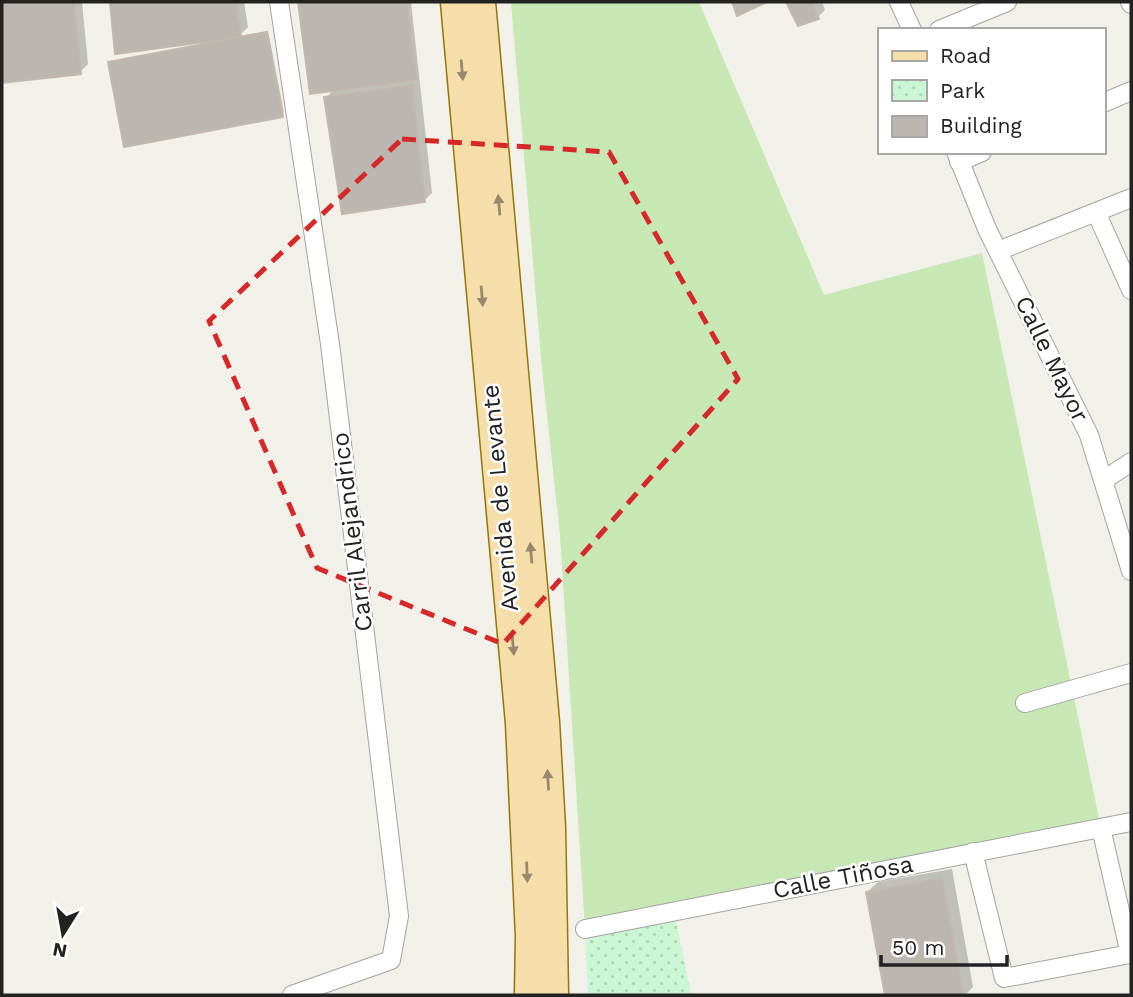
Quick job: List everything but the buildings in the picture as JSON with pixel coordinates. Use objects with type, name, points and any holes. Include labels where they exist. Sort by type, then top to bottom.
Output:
[{"type":"main road","name":"Avenida de Levante","points":[[455,2],[520,723],[530,936],[529,995]]},
{"type":"main road","name":"Avenida de Levante","points":[[481,2],[545,722],[554,920],[554,995]]},
{"type":"street","name":"Carril Alejandrico","points":[[279,2],[329,331],[399,916],[391,960],[292,995]]},
{"type":"street","points":[[899,2],[911,28]]},
{"type":"street","points":[[944,28],[1007,2]]},
{"type":"street","points":[[1105,102],[1131,91]]},
{"type":"street","name":"Calle Mayor","points":[[958,157],[998,251],[1081,417],[1104,480],[1131,571]]},
{"type":"street","points":[[998,251],[1131,198]]},
{"type":"street","points":[[1096,212],[1131,290]]},
{"type":"street","points":[[1104,480],[1131,462]]},
{"type":"street","points":[[1025,703],[1131,673]]},
{"type":"street","name":"Calle Tiñosa","points":[[585,929],[1131,822]]},
{"type":"street","points":[[973,852],[1004,978],[1130,954],[1101,828]]},
{"type":"highlighted area","points":[[402,139],[609,152],[738,379],[503,644],[317,568],[209,321]]},
{"type":"green space","points":[[511,2],[699,2],[824,295],[982,253],[1101,828],[585,929],[560,535],[542,369]]},
{"type":"green space","points":[[674,911],[691,995],[588,995],[585,929]]}]
